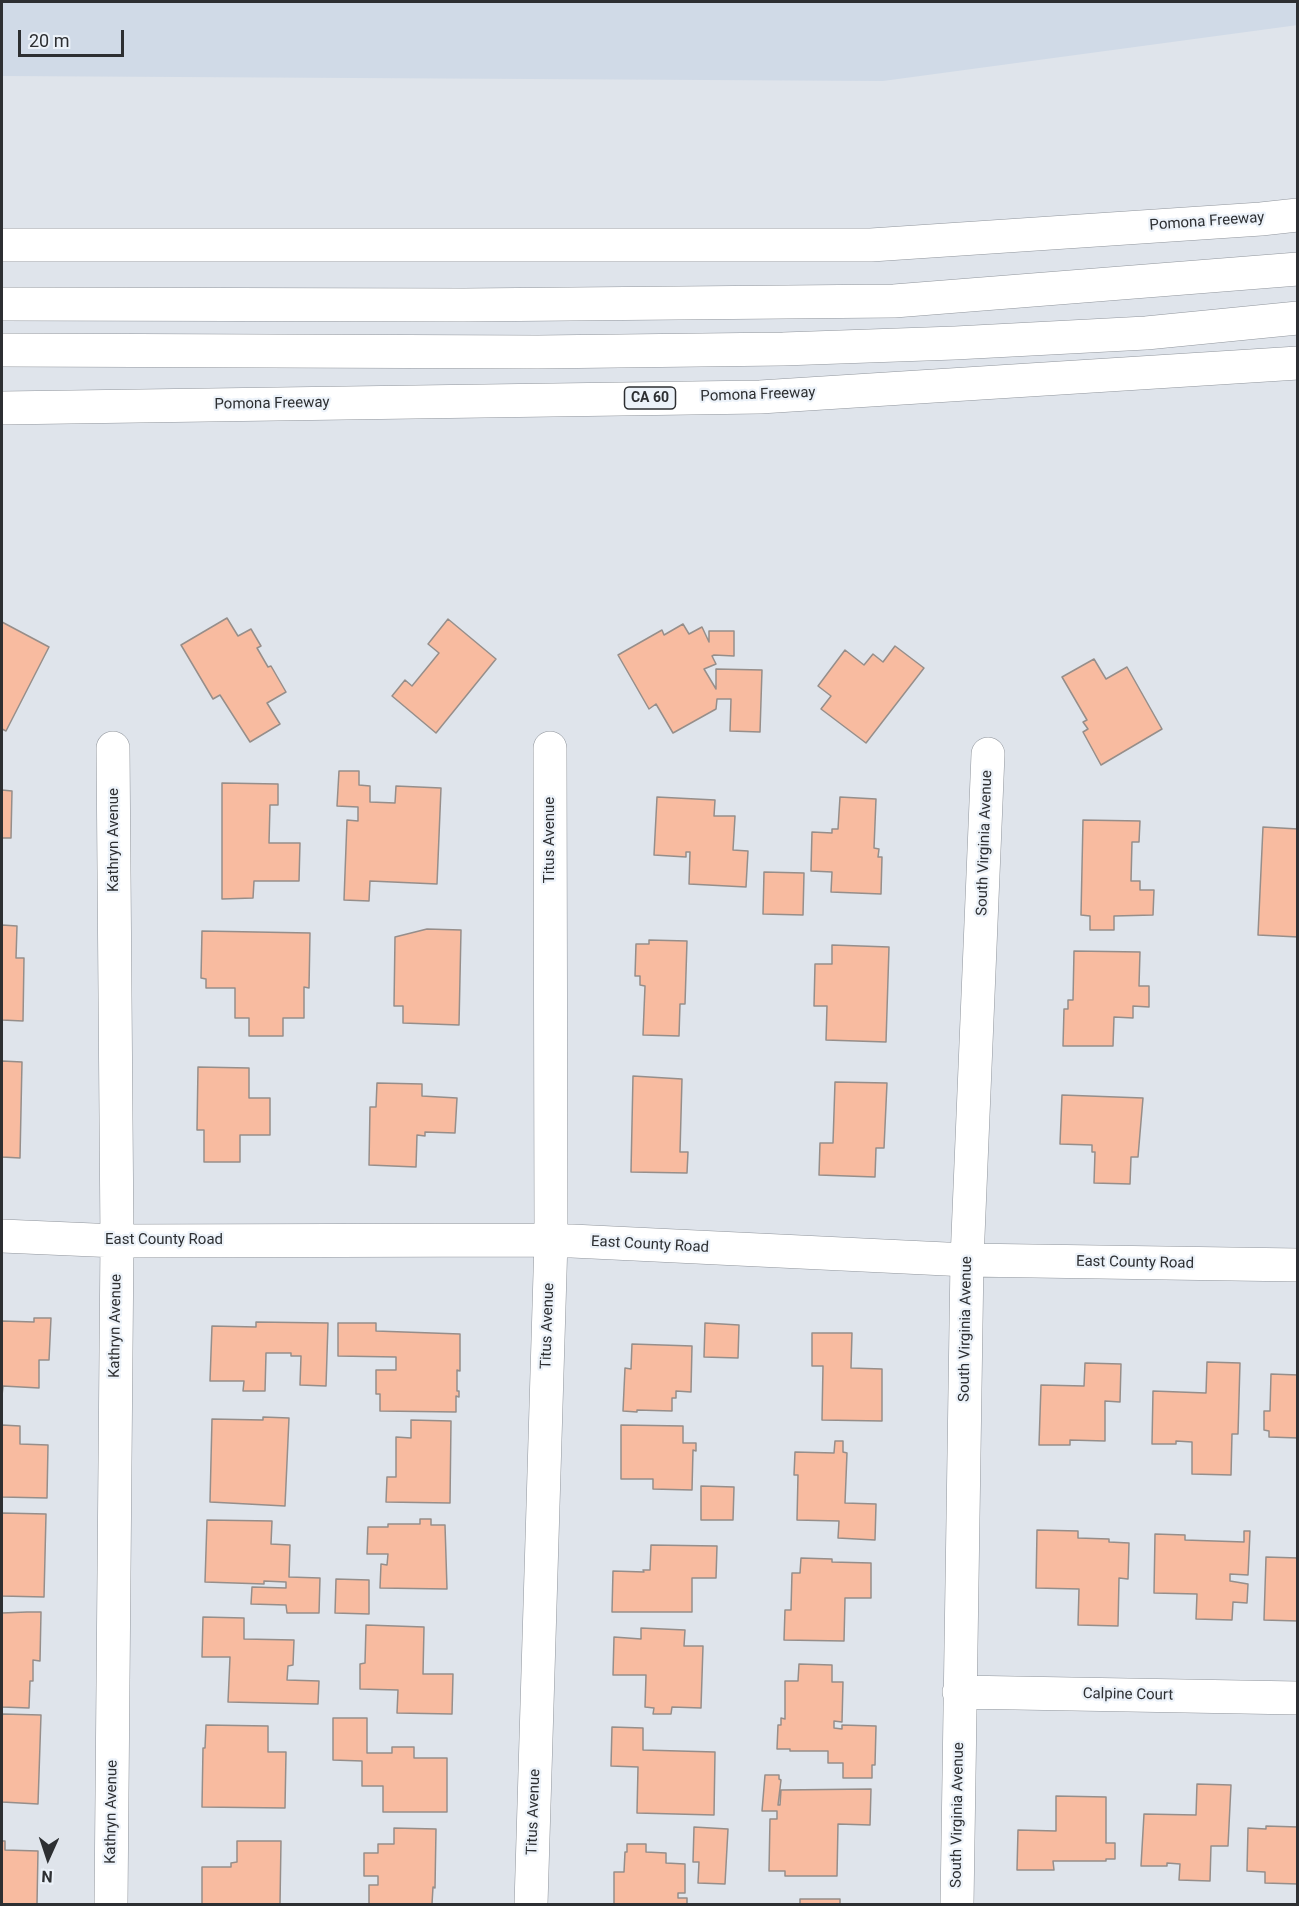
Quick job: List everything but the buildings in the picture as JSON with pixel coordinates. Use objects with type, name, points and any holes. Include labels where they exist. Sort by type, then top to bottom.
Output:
[{"type":"main road","name":"Pomona Freeway","points":[[2,245],[871,245],[1298,215]]},
{"type":"main road","points":[[2,304],[476,305],[894,301],[1298,269]]},
{"type":"main road","points":[[2,350],[538,352],[783,349],[1134,334],[1298,318]]},
{"type":"main road","name":"Pomona Freeway","points":[[2,408],[760,397],[1298,363]]},
{"type":"main road","name":"Kathryn Avenue","points":[[111,1905],[117,1241],[113,748]]},
{"type":"main road","name":"Titus Avenue","points":[[531,1905],[551,1240],[550,748]]},
{"type":"main road","name":"South Virginia Avenue","points":[[957,1905],[967,1260],[988,754]]},
{"type":"main road","name":"East County Road","points":[[2,1236],[117,1241],[551,1240],[967,1260],[1298,1265]]},
{"type":"main road","name":"Calpine Court","points":[[959,1692],[1298,1698]]},
{"type":"shaded area","points":[[2,2],[1297,2],[1298,25],[883,81],[2,76]]}]
